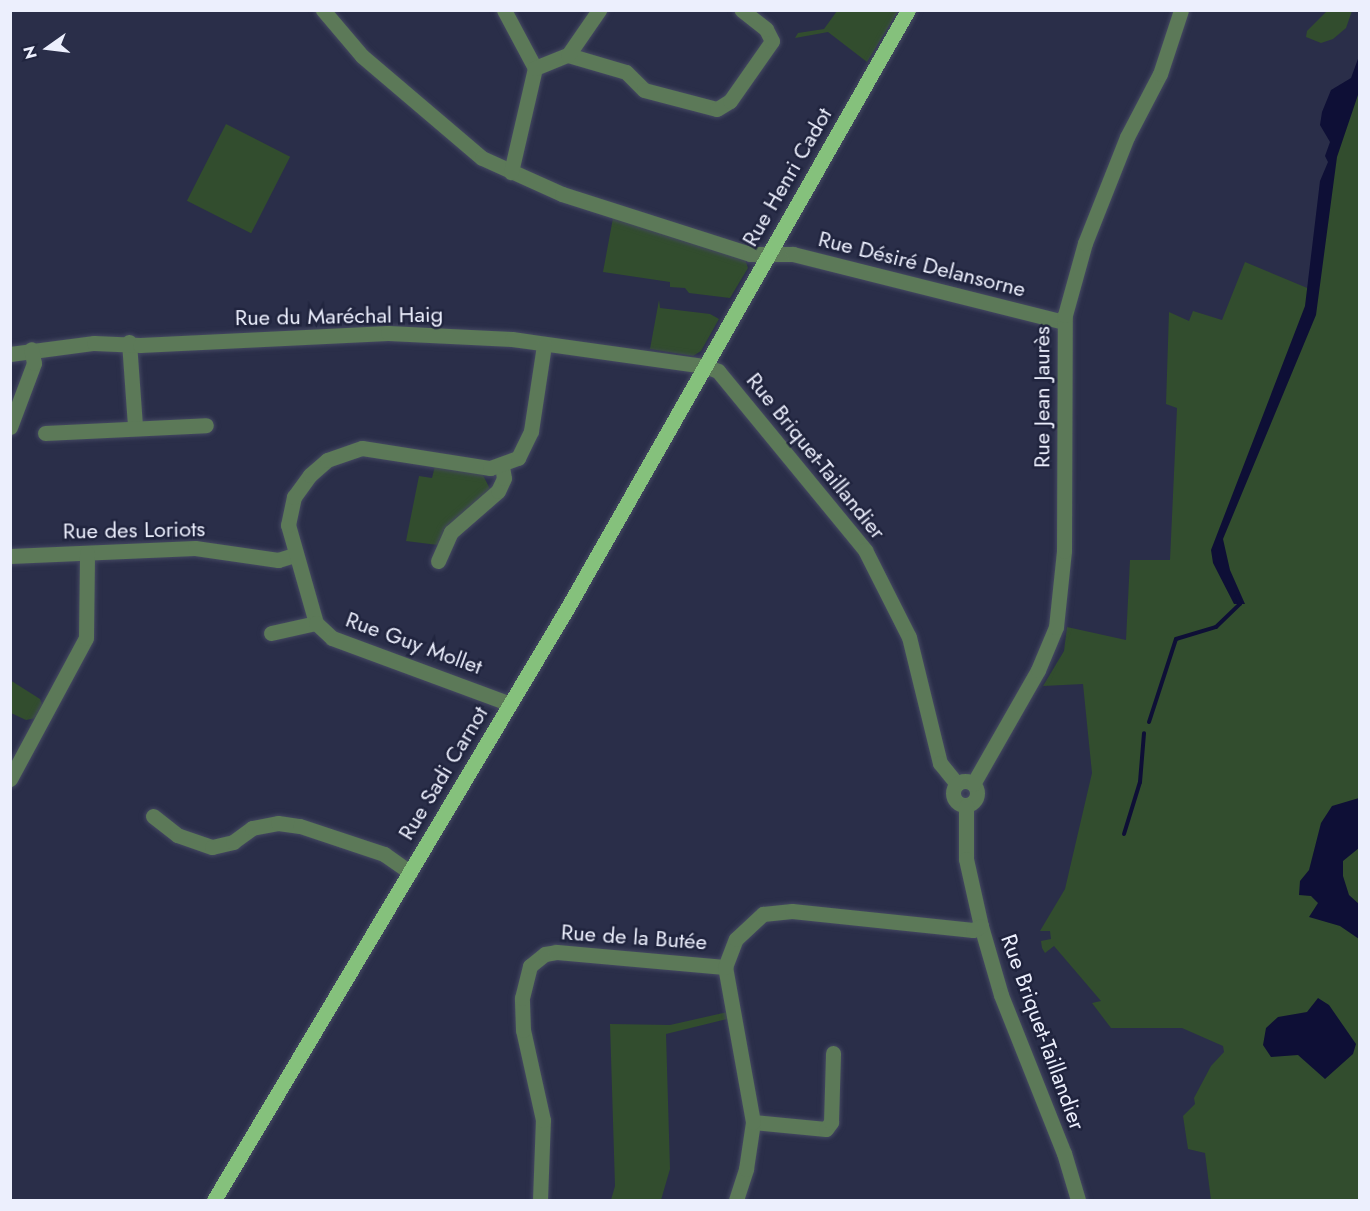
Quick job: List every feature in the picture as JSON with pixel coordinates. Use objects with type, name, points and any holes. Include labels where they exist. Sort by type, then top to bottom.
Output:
[{"type":"main road","name":"Rue Henri Cadot","points":[[705,366],[908,10]]},
{"type":"main road","name":"Rue Sadi Carnot","points":[[214,1200],[510,704],[705,366]]},
{"type":"street","name":"Rue Désiré Delansorne","points":[[323,10],[362,57],[425,114],[482,158],[511,172],[652,225],[750,254],[793,254],[1064,322]]},
{"type":"street","points":[[504,10],[536,68],[511,172]]},
{"type":"street","points":[[536,68],[568,56],[599,10]]},
{"type":"street","points":[[568,56],[626,72],[644,90],[717,109],[730,101],[772,40],[766,29],[742,10]]},
{"type":"street","name":"Rue Jean Jaurès","points":[[973,784],[1038,670],[1060,611],[1064,322],[1085,243],[1127,137],[1160,74],[1181,10]]},
{"type":"street","name":"Rue du Maréchal Haig","points":[[10,354],[31,349],[129,342],[140,345],[388,333],[544,345],[705,366]]},
{"type":"street","points":[[129,342],[135,426]]},
{"type":"street","points":[[316,623],[294,555],[288,525],[294,497],[310,475],[344,451],[362,448],[502,467],[518,458],[531,431],[544,345]]},
{"type":"street","points":[[10,427],[34,363],[31,349]]},
{"type":"street","name":"Rue Briquet-Taillandier","points":[[705,366],[721,374],[865,550],[909,637],[939,764],[957,784]]},
{"type":"street","points":[[45,433],[135,426],[206,425]]},
{"type":"street","points":[[438,561],[451,532],[498,491],[504,478],[502,467]]},
{"type":"street","name":"Rue des Loriots","points":[[10,556],[195,548],[278,560],[294,555]]},
{"type":"street","points":[[10,779],[86,638],[87,553]]},
{"type":"street","name":"Rue Guy Mollet","points":[[270,633],[316,623],[332,638],[510,704]]},
{"type":"street","points":[[965,781],[973,784],[977,795],[966,806],[957,803],[953,796],[957,784],[965,781]]},
{"type":"street","name":"Rue Briquet-Taillandier","points":[[966,806],[966,859],[981,926],[1001,995],[1061,1145],[1078,1200]]},
{"type":"street","points":[[153,816],[177,835],[212,848],[232,842],[252,828],[278,823],[300,826],[384,854],[410,872]]},
{"type":"street","points":[[736,1200],[746,1169],[753,1122],[725,967],[736,939],[763,914],[792,911],[973,930],[981,926]]},
{"type":"street","name":"Rue de la Butée","points":[[540,1200],[543,1120],[523,1030],[522,998],[530,966],[545,954],[556,952],[725,967]]},
{"type":"street","points":[[753,1122],[825,1134],[831,1122],[827,1070],[833,1053]]},
{"type":"green space","points":[[837,11],[898,11],[867,62],[828,32],[795,38],[798,33],[824,29]]},
{"type":"green space","points":[[1327,11],[1352,11],[1346,28],[1333,39],[1321,43],[1306,37],[1307,31]]},
{"type":"green space","points":[[1359,68],[1359,1200],[1211,1200],[1205,1153],[1188,1149],[1183,1116],[1195,1104],[1194,1098],[1211,1066],[1224,1052],[1223,1046],[1182,1028],[1111,1028],[1092,1003],[1101,1001],[1054,946],[1045,953],[1042,948],[1041,941],[1051,939],[1050,931],[1040,931],[1065,889],[1092,773],[1083,684],[1043,686],[1064,651],[1067,627],[1126,640],[1130,560],[1170,560],[1177,408],[1166,404],[1169,312],[1189,321],[1193,311],[1222,320],[1245,262],[1312,290],[1320,193]]},
{"type":"green space","points":[[226,124],[290,157],[251,233],[187,201]]},
{"type":"green space","points":[[613,218],[745,259],[748,268],[730,298],[689,293],[685,288],[670,287],[670,282],[603,272]]},
{"type":"green space","points":[[659,300],[660,308],[710,314],[719,319],[701,351],[693,356],[650,349]]},
{"type":"green space","points":[[435,466],[483,475],[490,489],[438,545],[406,541],[419,476],[432,478]]},
{"type":"green space","points":[[10,680],[40,699],[42,704],[36,718],[26,720],[11,713]]},
{"type":"green space","points":[[732,1011],[727,1019],[666,1034],[670,1169],[661,1200],[611,1200],[615,1186],[610,1024],[670,1025]]},
{"type":"shaded area","points":[[1359,56],[1359,92],[1337,157],[1316,315],[1223,539],[1230,570],[1245,604],[1234,604],[1213,563],[1211,550],[1305,306],[1320,181],[1328,162],[1325,156],[1330,142],[1320,125],[1322,112],[1331,90],[1351,78]]},
{"type":"shaded area","points":[[1359,798],[1359,848],[1343,861],[1343,876],[1349,895],[1359,904],[1359,939],[1340,926],[1309,917],[1318,903],[1311,896],[1299,895],[1300,881],[1309,870],[1321,823],[1332,806]]},
{"type":"shaded area","points":[[1318,998],[1329,1005],[1356,1044],[1353,1054],[1325,1079],[1298,1055],[1271,1057],[1263,1045],[1266,1028],[1278,1017],[1307,1012]]},
{"type":"waterway","points":[[1149,722],[1176,639],[1216,627],[1240,604],[1237,597]]},
{"type":"waterway","points":[[1124,834],[1140,782],[1144,733]]}]
